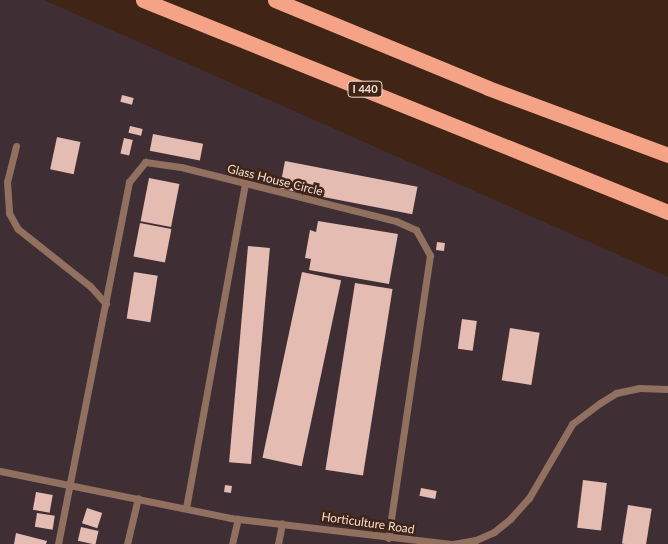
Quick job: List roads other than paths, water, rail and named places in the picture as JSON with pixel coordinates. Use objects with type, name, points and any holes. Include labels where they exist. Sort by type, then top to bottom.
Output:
[{"type":"highway","name":"I 440","points":[[144,0],[668,212]]},
{"type":"highway","points":[[275,0],[488,88],[668,155]]},
{"type":"lane","points":[[16,146],[7,182],[9,213],[18,229],[90,286],[106,304]]},
{"type":"lane","name":"Glass House Circle","points":[[58,544],[72,485],[129,182],[145,162],[181,167],[396,221],[416,230],[428,250],[388,538]]},
{"type":"lane","points":[[186,508],[245,184]]},
{"type":"lane","name":"Horticulture Road","points":[[0,471],[238,519],[282,523],[388,538],[453,544],[476,540],[494,532],[530,498],[572,424],[616,393],[655,386],[668,389]]},
{"type":"lane","points":[[127,544],[138,498]]},
{"type":"lane","points":[[232,544],[238,519]]},
{"type":"lane","points":[[278,544],[282,523]]}]
